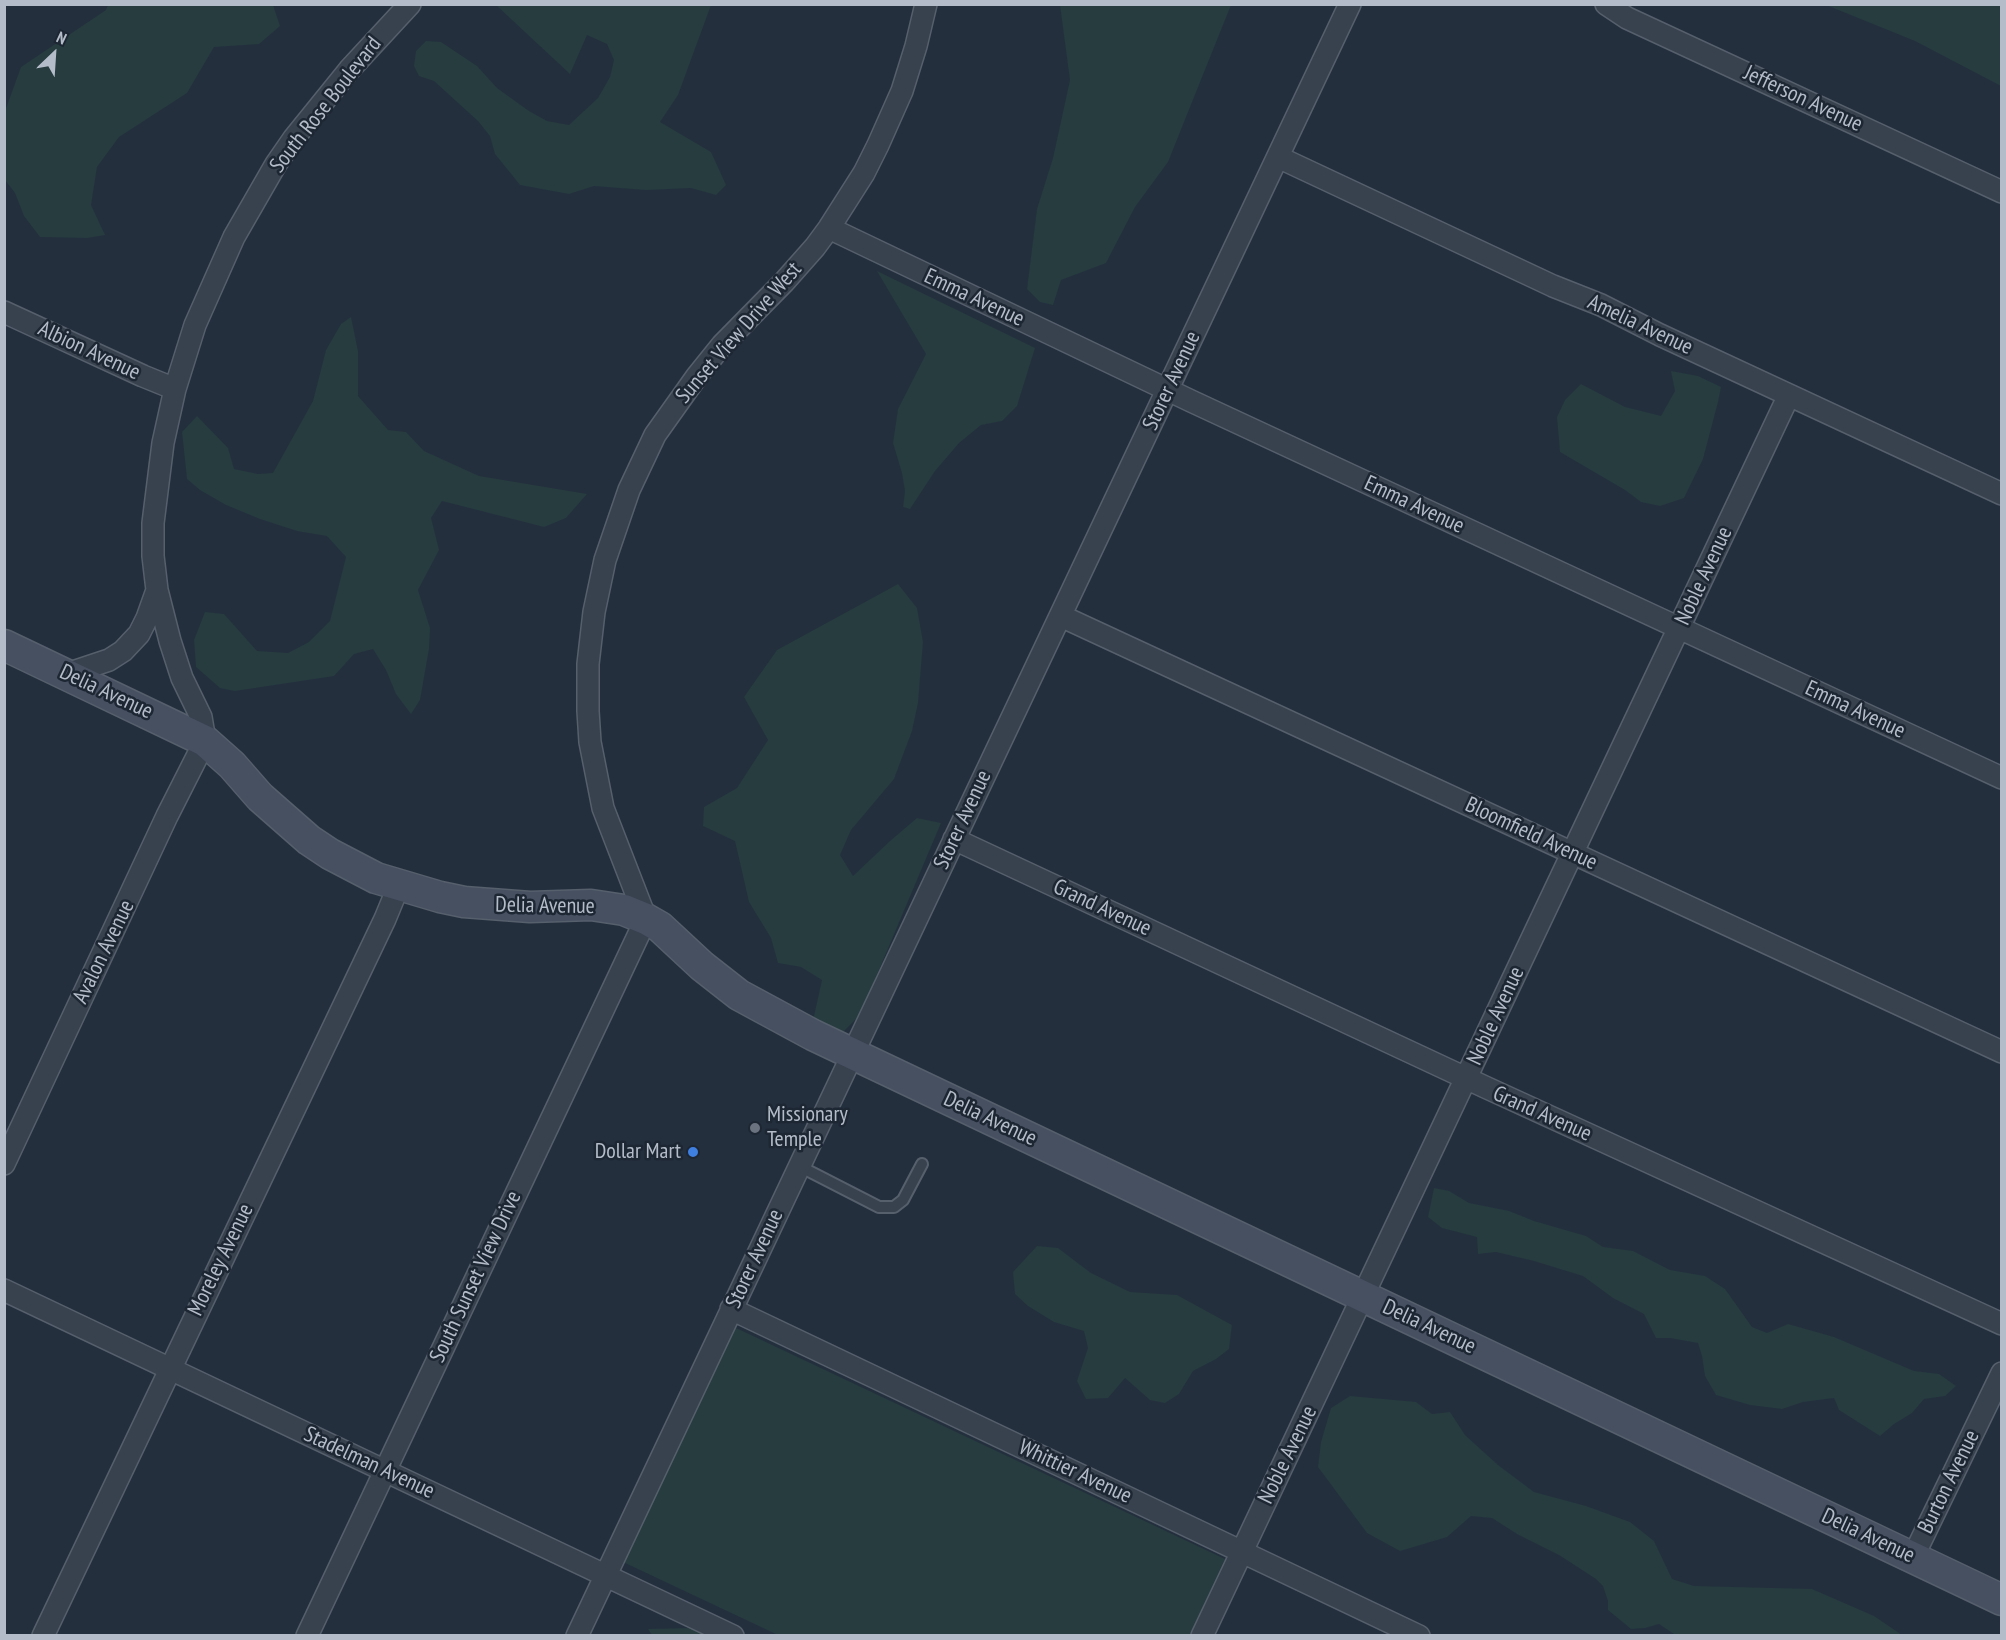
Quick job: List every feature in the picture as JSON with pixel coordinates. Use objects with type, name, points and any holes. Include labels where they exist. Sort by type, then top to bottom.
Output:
[{"type":"street","name":"South Rose Boulevard","points":[[205,741],[201,717],[182,678],[170,641],[157,590],[153,556],[153,523],[163,443],[175,389],[195,325],[212,286],[234,237],[276,164],[349,70],[410,4]]},
{"type":"street","name":"Sunset View Drive West","points":[[646,918],[603,808],[590,742],[588,664],[594,612],[605,560],[629,490],[665,418],[722,345],[784,282],[829,228],[864,172],[902,91],[926,4]]},
{"type":"street","name":"Storer Avenue","points":[[577,1635],[1350,4]]},
{"type":"street","name":"Jefferson Avenue","points":[[1606,4],[1627,18],[2001,192]]},
{"type":"street","name":"Amelia Avenue","points":[[1278,157],[1553,286],[1600,305],[2001,494]]},
{"type":"street","name":"Emma Avenue","points":[[829,228],[1168,390],[2001,778]]},
{"type":"street","name":"Albion Avenue","points":[[4,312],[175,389]]},
{"type":"street","name":"Noble Avenue","points":[[1202,1635],[1789,395]]},
{"type":"street","name":"South Rose Boulevard","points":[[67,674],[109,660],[123,651],[139,633],[157,590]]},
{"type":"street","name":"Bloomfield Avenue","points":[[1061,616],[2001,1052]]},
{"type":"street","name":"Delia Avenue","points":[[4,645],[205,741],[232,765],[260,797],[309,840],[330,854],[376,878],[464,902],[530,907],[591,905],[624,910],[646,918],[660,927],[702,966],[739,995],[776,1016],[2001,1600]]},
{"type":"street","name":"Avalon Avenue","points":[[4,1164],[167,816],[205,741]]},
{"type":"street","name":"Grand Avenue","points":[[954,839],[1466,1079],[2001,1324]]},
{"type":"street","name":"Moreley Avenue","points":[[43,1635],[385,919],[399,885]]},
{"type":"street","name":"South Sunset View Drive","points":[[307,1635],[646,918]]},
{"type":"street","name":"Stadelman Avenue","points":[[4,1290],[733,1635]]},
{"type":"street","name":"Whittier Avenue","points":[[731,1309],[1419,1635]]},
{"type":"street","name":"Burton Avenue","points":[[1913,1557],[2001,1373]]},
{"type":"lane","points":[[799,1166],[879,1207],[894,1208],[903,1200],[921,1164]]},
{"type":"green space","points":[[108,5],[273,5],[280,26],[259,44],[214,47],[187,93],[119,137],[97,167],[91,205],[105,235],[87,238],[40,237],[24,216],[15,193],[5,180],[5,111],[21,67],[106,10]]},
{"type":"green space","points":[[496,5],[711,5],[678,95],[660,122],[711,152],[726,185],[716,195],[691,188],[646,190],[594,186],[569,194],[520,185],[495,154],[490,136],[478,121],[434,81],[419,76],[414,66],[416,51],[426,41],[441,42],[477,66],[497,88],[529,111],[547,121],[569,125],[598,98],[610,77],[614,60],[607,44],[587,35],[570,74]]},
{"type":"green space","points":[[1060,5],[1231,5],[1168,162],[1135,207],[1106,263],[1061,280],[1053,305],[1040,302],[1027,289],[1037,209],[1053,158],[1070,80]]},
{"type":"green space","points":[[1826,5],[2001,5],[2001,86],[1915,41]]},
{"type":"green space","points":[[877,271],[1035,348],[1017,406],[1002,421],[981,425],[959,443],[935,471],[910,509],[903,507],[905,491],[893,443],[898,409],[926,354]]},
{"type":"green space","points":[[351,317],[358,351],[358,396],[388,430],[406,432],[424,451],[479,476],[587,494],[566,518],[544,527],[442,501],[431,518],[439,550],[418,590],[430,628],[429,649],[420,700],[411,714],[396,694],[386,670],[373,649],[354,654],[334,676],[235,691],[220,688],[196,667],[194,640],[205,612],[224,614],[257,651],[288,653],[309,642],[330,621],[346,557],[327,536],[297,531],[260,519],[226,505],[200,490],[187,479],[182,432],[197,416],[228,448],[234,469],[258,474],[273,473],[313,401],[326,350],[341,324]]},
{"type":"green space","points":[[1671,371],[1698,376],[1721,387],[1703,459],[1684,498],[1660,506],[1641,502],[1625,490],[1560,452],[1557,417],[1565,400],[1581,384],[1625,407],[1661,416],[1675,391]]},
{"type":"green space","points":[[898,584],[917,608],[923,642],[918,703],[912,731],[894,779],[851,830],[840,855],[853,876],[917,818],[941,823],[865,1003],[856,1019],[843,1032],[812,1025],[822,980],[801,967],[778,963],[771,938],[749,902],[735,841],[703,826],[704,807],[737,788],[768,740],[744,697],[777,650]]},
{"type":"green space","points":[[1434,1188],[1449,1191],[1469,1203],[1509,1211],[1586,1236],[1603,1247],[1633,1251],[1670,1270],[1705,1276],[1725,1289],[1752,1327],[1767,1333],[1788,1324],[1834,1337],[1914,1371],[1939,1374],[1956,1386],[1945,1396],[1924,1399],[1912,1413],[1880,1436],[1839,1410],[1834,1398],[1803,1402],[1782,1409],[1750,1405],[1716,1395],[1705,1376],[1698,1343],[1656,1338],[1644,1314],[1613,1298],[1583,1276],[1496,1252],[1478,1254],[1477,1237],[1442,1228],[1428,1217]]},
{"type":"green space","points":[[1037,1246],[1058,1248],[1091,1273],[1130,1292],[1177,1295],[1232,1325],[1229,1349],[1193,1371],[1179,1394],[1165,1403],[1150,1400],[1125,1378],[1108,1398],[1086,1399],[1077,1381],[1088,1348],[1084,1331],[1054,1322],[1028,1306],[1015,1294],[1013,1272]]},
{"type":"green space","points":[[734,1327],[1225,1559],[1189,1636],[778,1635],[623,1562]]},
{"type":"green space","points":[[1350,1396],[1416,1402],[1432,1414],[1450,1412],[1465,1435],[1498,1465],[1534,1492],[1586,1506],[1630,1522],[1654,1541],[1672,1579],[1694,1586],[1812,1589],[1874,1616],[1902,1635],[1677,1636],[1659,1624],[1631,1629],[1608,1610],[1608,1601],[1603,1586],[1596,1579],[1559,1555],[1517,1534],[1492,1518],[1471,1516],[1447,1537],[1400,1551],[1367,1533],[1318,1467],[1321,1442],[1331,1408]]},
{"type":"green space","points":[[692,1628],[704,1635],[652,1635],[648,1629]]},
{"type":"place","name":"Missionary Temple","points":[[755,1128]]},
{"type":"place","name":"Dollar Mart","points":[[693,1152]]}]
